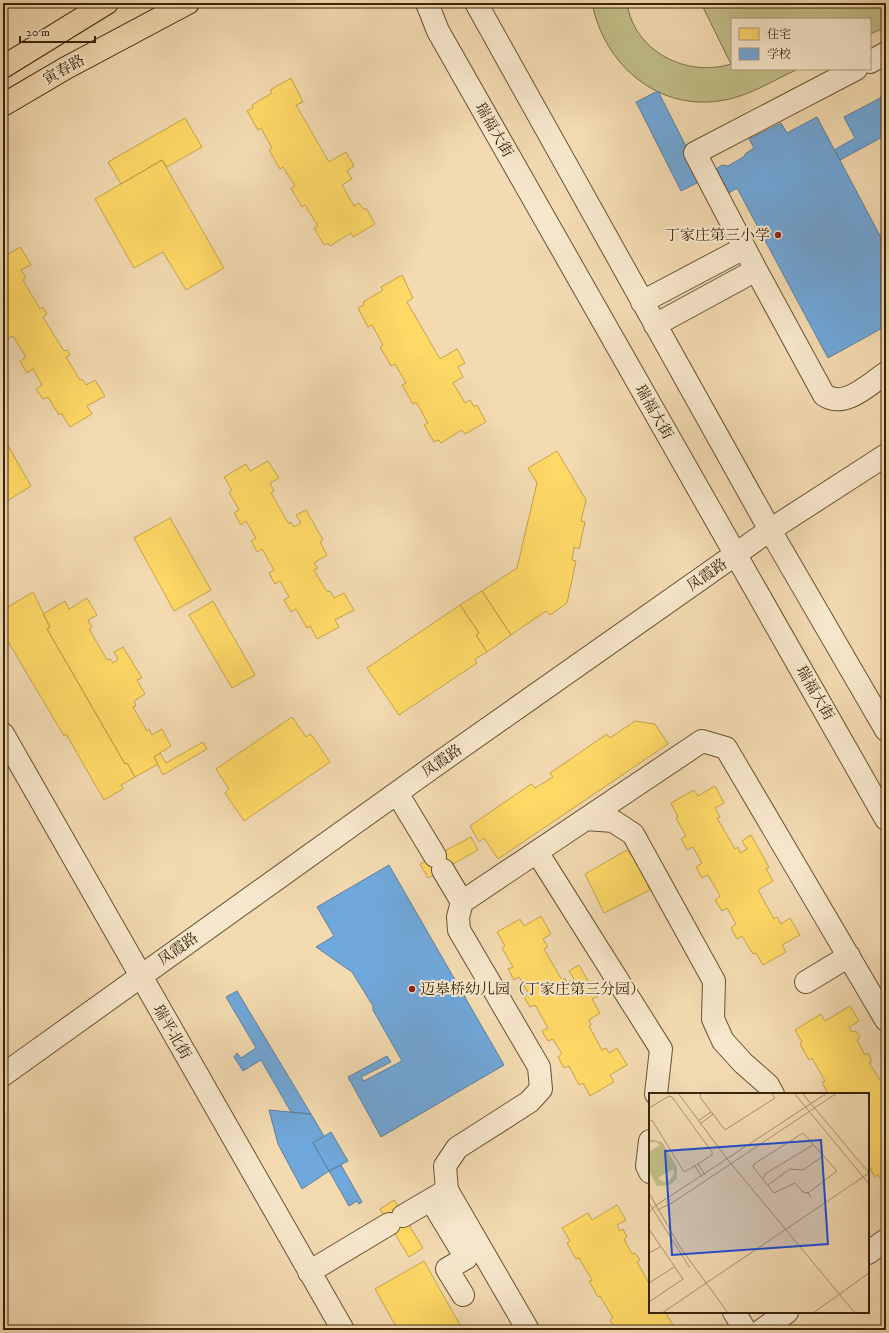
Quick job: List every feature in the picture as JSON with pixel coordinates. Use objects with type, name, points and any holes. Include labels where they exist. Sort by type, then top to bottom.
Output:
[{"type":"main road","points":[[3,67],[107,3]]},
{"type":"main road","name":"寅春路","points":[[3,105],[66,68],[188,3]]},
{"type":"street","name":"瑞福大街","points":[[427,3],[438,31],[886,819]]},
{"type":"street","points":[[476,3],[770,530],[886,730]]},
{"type":"street","points":[[871,61],[886,53]]},
{"type":"street","points":[[738,251],[695,153],[854,70]]},
{"type":"street","points":[[696,188],[738,251],[756,270],[824,395],[831,400],[840,401],[886,373]]},
{"type":"street","points":[[642,302],[738,251]]},
{"type":"street","points":[[655,325],[756,270]]},
{"type":"street","name":"凤霞路","points":[[3,1074],[397,793],[770,530],[886,455]]},
{"type":"street","name":"瑞平北街","points":[[3,734],[343,1330]]},
{"type":"street","points":[[463,1295],[447,1269],[466,1258],[439,1195],[445,1166],[457,1148],[529,1102],[541,1089],[539,1067],[460,930],[458,917],[462,902],[702,741],[726,748],[886,1020]]},
{"type":"street","points":[[397,793],[462,902]]},
{"type":"street","points":[[586,819],[613,821],[633,834],[714,981],[714,1019],[723,1040],[743,1064],[768,1085],[772,1093]]},
{"type":"street","points":[[537,852],[661,1049],[656,1093]]},
{"type":"street","points":[[806,982],[849,956]]},
{"type":"street","points":[[649,1147],[646,1166],[649,1170]]},
{"type":"street","points":[[309,1272],[439,1195]]},
{"type":"street","points":[[439,1195],[528,1330]]},
{"type":"street","points":[[869,1252],[886,1240]]},
{"type":"street","points":[[735,1313],[745,1330]]},
{"type":"street","points":[[762,1330],[786,1313]]},
{"type":"shaded area","points":[[592,3],[627,3],[632,20],[640,35],[651,47],[665,57],[680,64],[697,67],[714,67],[731,64],[731,70],[796,70],[762,87],[735,98],[701,102],[678,99],[657,91],[638,80],[622,64],[609,46],[598,26]]},
{"type":"shaded area","points":[[701,3],[886,3],[886,27],[871,34],[871,18],[731,18],[731,64]]},
{"type":"building: 住宅","points":[[291,78],[303,102],[296,105],[329,162],[346,152],[354,166],[347,171],[352,179],[342,185],[354,206],[359,203],[364,210],[366,208],[375,224],[353,237],[351,233],[330,246],[328,243],[324,245],[314,228],[318,226],[305,205],[302,207],[291,188],[295,186],[283,167],[280,169],[269,150],[272,148],[261,128],[258,130],[247,111],[253,108],[252,105],[272,93],[270,90]]},
{"type":"building: 住宅","points":[[185,118],[202,147],[167,167],[162,160],[121,184],[108,162]]},
{"type":"building: 住宅","points":[[162,160],[224,268],[186,290],[163,252],[134,268],[95,199]]},
{"type":"building: 住宅","points":[[20,247],[31,265],[21,270],[26,278],[23,280],[40,309],[43,307],[47,314],[43,317],[64,351],[67,350],[70,355],[66,357],[80,380],[82,379],[86,385],[95,380],[105,396],[87,406],[92,414],[70,427],[61,413],[59,415],[48,397],[43,399],[36,389],[42,385],[33,369],[27,373],[20,361],[26,357],[13,336],[8,338],[3,330],[3,327],[7,325],[3,318],[3,257]]},
{"type":"building: 住宅","points":[[402,275],[413,298],[407,302],[440,359],[457,349],[465,363],[458,367],[463,377],[453,383],[465,403],[470,400],[474,407],[477,405],[486,422],[465,434],[462,430],[441,443],[439,440],[434,442],[424,425],[428,423],[416,402],[413,404],[402,385],[406,383],[395,364],[391,366],[380,347],[383,345],[372,325],[368,327],[358,308],[364,305],[363,302],[383,290],[381,287]]},
{"type":"building: 住宅","points":[[3,437],[31,486],[7,501],[3,495]]},
{"type":"building: 住宅","points":[[557,451],[586,500],[581,521],[585,522],[579,549],[574,547],[572,560],[576,561],[567,603],[550,615],[546,611],[511,635],[482,591],[517,568],[537,483],[528,468]]},
{"type":"building: 住宅","points":[[268,461],[279,478],[270,483],[274,491],[271,493],[289,524],[291,522],[294,527],[301,523],[296,515],[306,510],[323,540],[320,542],[327,555],[314,563],[318,568],[314,570],[327,592],[330,591],[334,598],[344,593],[354,610],[335,620],[339,627],[317,639],[310,626],[307,628],[296,609],[291,612],[284,600],[289,597],[280,581],[275,584],[269,573],[274,570],[262,549],[257,552],[251,541],[256,538],[246,521],[241,525],[234,513],[239,510],[229,492],[232,490],[224,477],[246,464],[250,471]]},
{"type":"building: 住宅","points":[[3,515],[8,524],[3,527]]},
{"type":"building: 住宅","points":[[170,518],[211,590],[174,611],[134,538]]},
{"type":"building: 住宅","points":[[482,591],[511,635],[487,652],[476,635],[479,633],[460,605]]},
{"type":"building: 住宅","points":[[33,592],[50,627],[47,629],[125,764],[127,763],[135,777],[121,785],[123,789],[104,800],[66,734],[64,736],[3,633],[3,610]]},
{"type":"building: 住宅","points":[[87,598],[97,615],[88,620],[92,627],[89,629],[107,660],[110,659],[113,663],[118,659],[114,652],[123,647],[142,678],[137,680],[145,694],[134,701],[136,706],[133,707],[147,731],[149,729],[152,735],[162,729],[171,746],[154,757],[158,764],[135,777],[127,763],[125,764],[47,629],[50,627],[43,614],[65,601],[69,609]]},
{"type":"building: 住宅","points":[[213,601],[255,675],[232,688],[189,615]]},
{"type":"building: 住宅","points":[[460,605],[479,633],[476,635],[487,652],[475,659],[477,663],[399,715],[367,668]]},
{"type":"building: 住宅","points":[[292,717],[306,737],[311,734],[330,762],[244,821],[225,793],[229,789],[216,769]]},
{"type":"building: 住宅","points":[[635,721],[655,724],[668,744],[498,859],[484,838],[479,842],[470,826],[531,784],[535,788],[553,777],[550,773],[607,734],[610,738]]},
{"type":"building: 住宅","points":[[203,742],[207,749],[163,775],[154,757],[160,753],[166,763]]},
{"type":"building: 住宅","points":[[715,786],[724,803],[715,808],[720,817],[717,818],[735,849],[738,847],[740,853],[747,849],[742,841],[751,835],[769,867],[766,869],[773,881],[758,890],[774,919],[777,917],[781,924],[790,918],[800,935],[782,945],[786,952],[763,965],[756,953],[753,954],[742,936],[737,939],[731,928],[736,924],[727,908],[722,911],[715,900],[720,896],[708,875],[702,878],[696,867],[702,863],[693,847],[687,850],[681,839],[686,836],[676,818],[678,817],[671,803],[694,790],[698,796]]},
{"type":"building: 住宅","points":[[471,837],[478,850],[428,878],[420,864]]},
{"type":"building: 住宅","points":[[627,850],[639,866],[650,890],[604,913],[585,874]]},
{"type":"building: 住宅","points":[[541,916],[551,934],[543,939],[548,947],[544,949],[562,980],[565,978],[567,983],[574,979],[569,971],[579,965],[597,997],[592,999],[600,1013],[589,1020],[591,1025],[589,1026],[602,1050],[606,1048],[609,1053],[617,1048],[627,1065],[610,1075],[614,1082],[590,1096],[583,1083],[579,1085],[569,1066],[564,1068],[558,1057],[562,1054],[553,1039],[548,1041],[542,1031],[548,1028],[535,1005],[530,1007],[524,997],[529,994],[519,977],[514,980],[508,969],[513,967],[502,948],[505,946],[497,932],[520,919],[524,926]]},
{"type":"building: 住宅","points":[[850,1006],[859,1021],[849,1027],[852,1032],[856,1031],[860,1038],[857,1040],[865,1055],[868,1053],[872,1062],[869,1063],[886,1089],[886,1188],[878,1175],[875,1177],[869,1167],[869,1093],[828,1093],[822,1082],[825,1081],[812,1058],[809,1060],[800,1044],[802,1042],[795,1030],[821,1014],[825,1021]]},
{"type":"building: 住宅","points":[[394,1200],[423,1248],[409,1257],[380,1209]]},
{"type":"building: 住宅","points":[[617,1205],[626,1220],[617,1225],[620,1231],[623,1229],[627,1237],[624,1239],[632,1254],[635,1253],[640,1260],[637,1262],[649,1283],[649,1313],[666,1313],[674,1327],[677,1325],[680,1330],[616,1330],[610,1320],[613,1318],[600,1296],[598,1297],[589,1281],[592,1280],[579,1258],[576,1259],[567,1243],[570,1241],[562,1228],[588,1213],[592,1220]]},
{"type":"building: 住宅","points":[[424,1261],[463,1330],[398,1330],[375,1289]]},
{"type":"building: 学校","points":[[658,91],[703,180],[681,191],[636,102]]},
{"type":"building: 学校","points":[[886,95],[886,111],[883,113],[886,120],[886,135],[840,160],[834,150],[855,138],[844,117]]},
{"type":"building: 学校","points":[[817,117],[886,247],[886,326],[828,358],[737,188],[729,193],[716,169],[722,165],[728,166],[745,156],[745,154],[754,148],[749,139],[781,123],[787,133]]},
{"type":"building: 学校","name":"迈皋桥幼儿园（丁家庄第三分园）","points":[[389,865],[504,1065],[381,1137],[348,1077],[387,1056],[391,1062],[361,1077],[364,1081],[402,1061],[373,1010],[373,1006],[352,972],[316,947],[334,936],[317,907]]},
{"type":"building: 学校","points":[[237,991],[311,1114],[291,1112],[261,1060],[243,1071],[234,1057],[237,1053],[241,1058],[256,1048],[226,997]]},
{"type":"building: 学校","points":[[269,1110],[311,1114],[324,1136],[313,1143],[329,1171],[302,1189],[278,1144]]},
{"type":"building: 学校","points":[[331,1132],[348,1161],[329,1171],[313,1143]]},
{"type":"building: 学校","points":[[341,1165],[362,1202],[359,1204],[357,1201],[349,1206],[329,1171]]},
{"type":"place","name":"丁家庄第三小学","points":[[778,235]]},
{"type":"place","name":"迈皋桥幼儿园（丁家庄第三分园）","points":[[412,989]]}]
